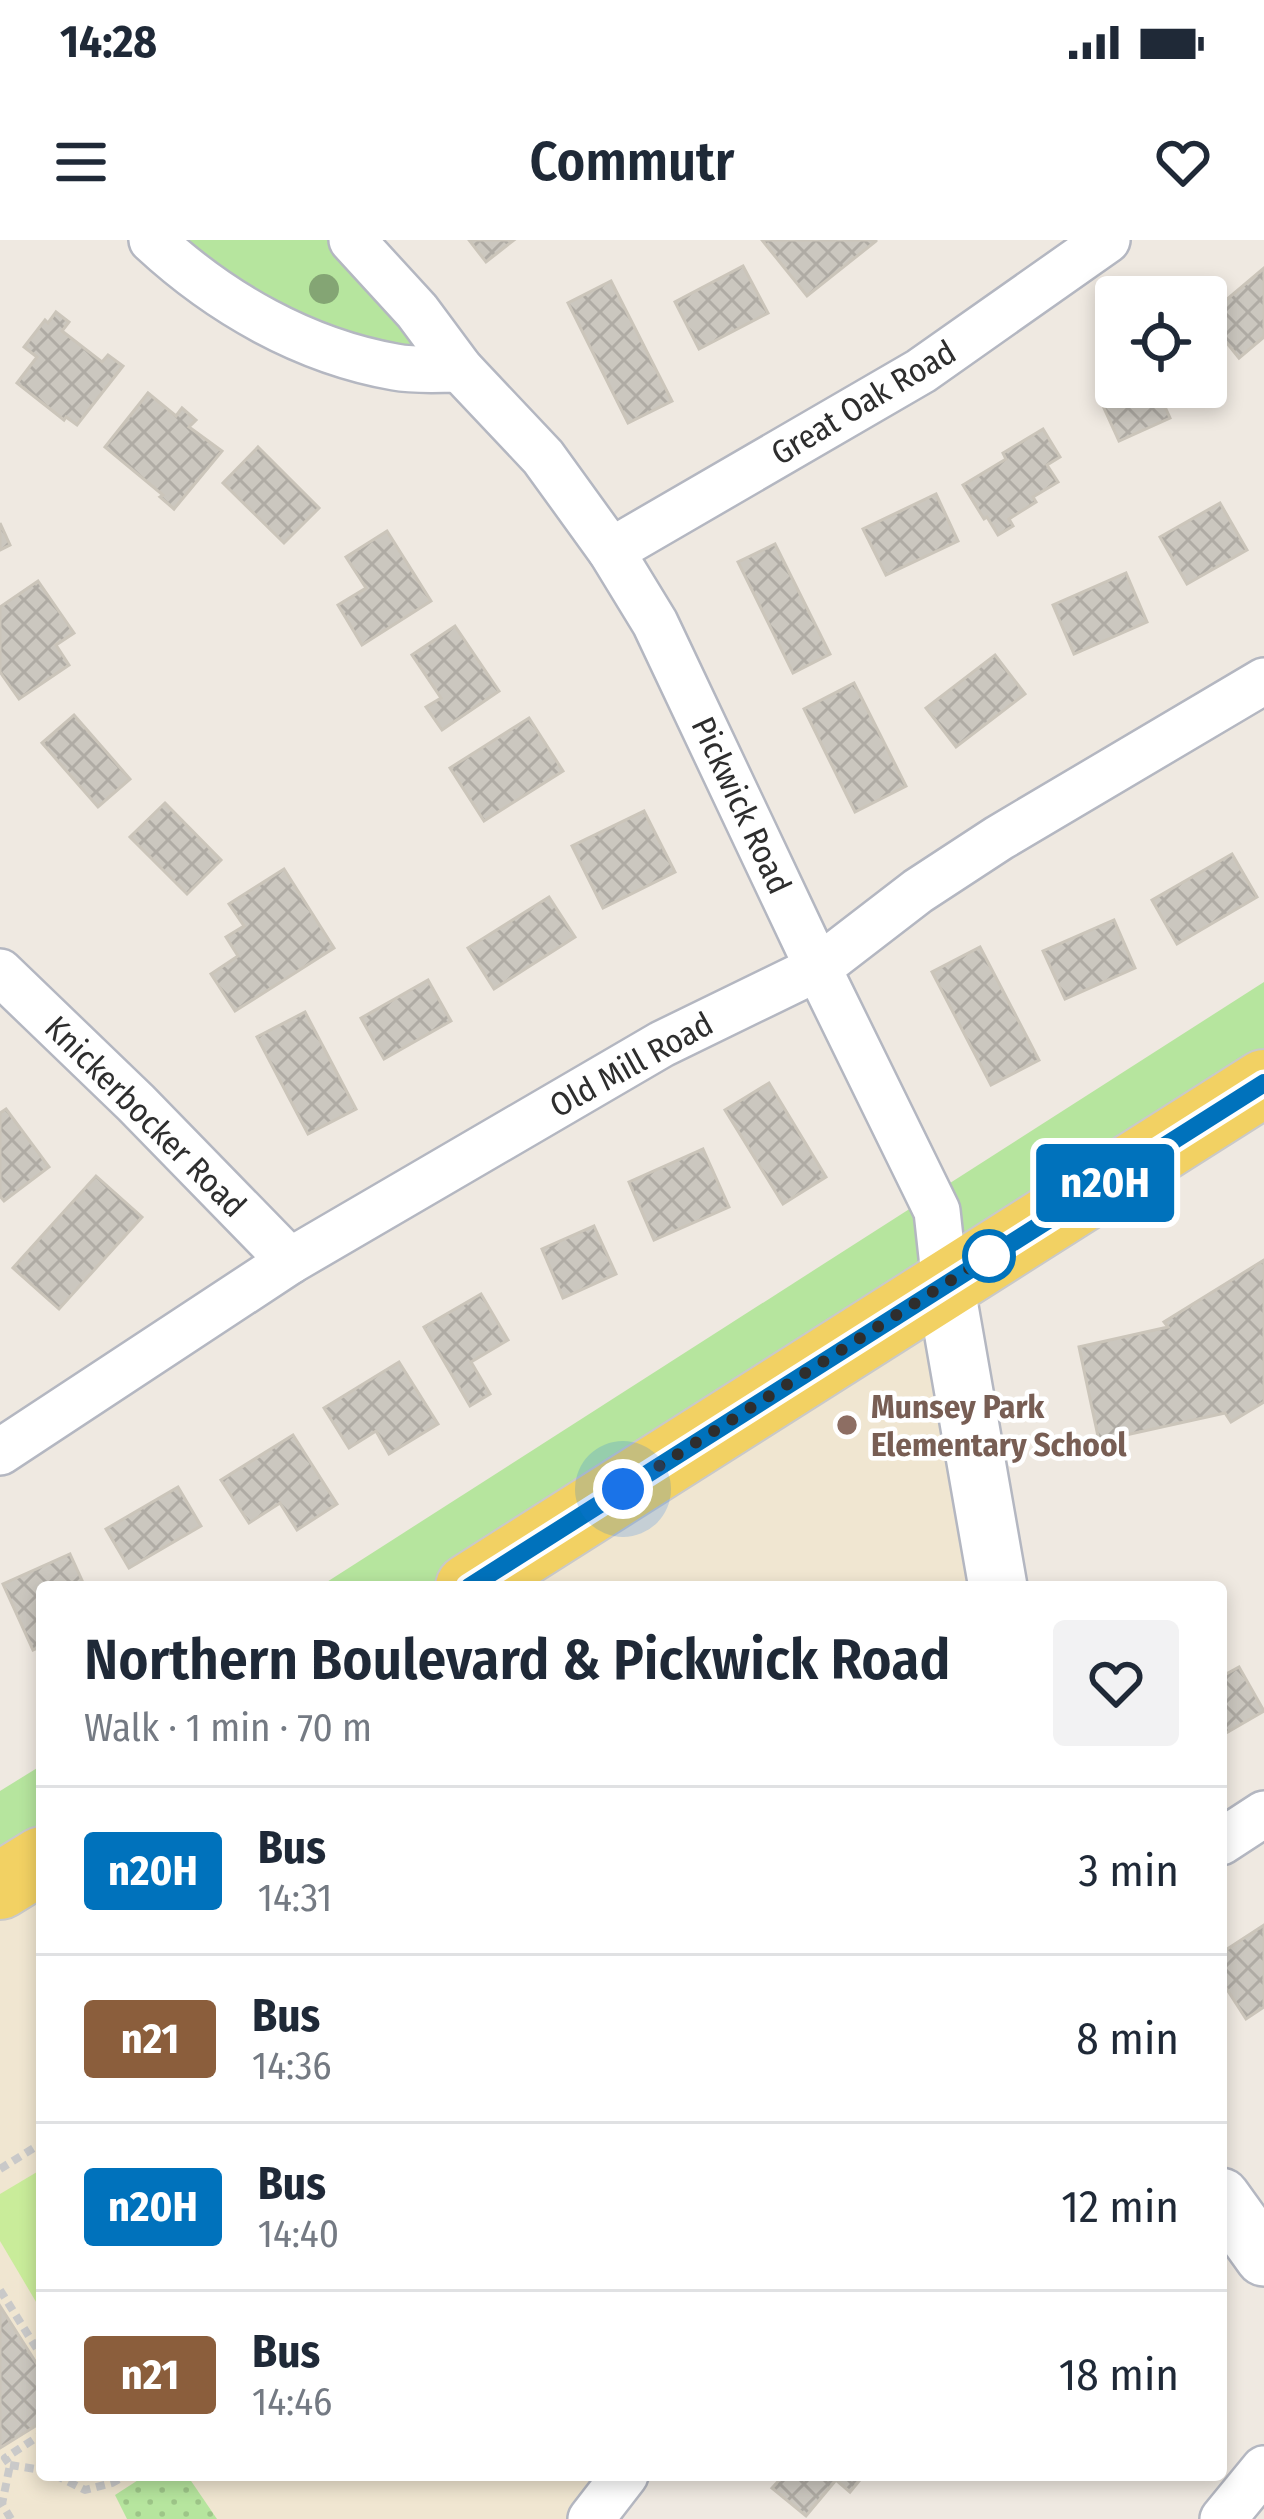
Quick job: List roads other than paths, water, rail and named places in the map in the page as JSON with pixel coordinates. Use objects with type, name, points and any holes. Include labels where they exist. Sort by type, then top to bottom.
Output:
[{"type":"main road","points":[[479,1581],[1264,1083]]},
{"type":"main road","points":[[0,1886],[36,1864]]},
{"type":"street","points":[[152,240],[183,268],[256,316],[313,346],[398,368],[460,369]]},
{"type":"street","name":"Pickwick Road","points":[[352,240],[417,311],[460,369],[544,458],[611,551],[655,623],[937,1211],[945,1284]]},
{"type":"street","name":"Great Oak Road","points":[[611,551],[922,370],[1107,240]]},
{"type":"street","name":"Old Mill Road","points":[[0,1452],[290,1261],[662,1044],[818,968],[917,891],[999,838],[1264,681]]},
{"type":"street","name":"Knickerbocker Road","points":[[0,972],[290,1261]]},
{"type":"street","points":[[945,1284],[997,1581]]},
{"type":"street","points":[[1227,1838],[1264,1814]]},
{"type":"street","points":[[1227,2205],[1264,2257]]},
{"type":"street","points":[[1223,2519],[1264,2470]]},
{"type":"street","points":[[591,2519],[620,2481]]},
{"type":"place","name":"Munsey Park Elementary School","points":[[847,1425]]}]
